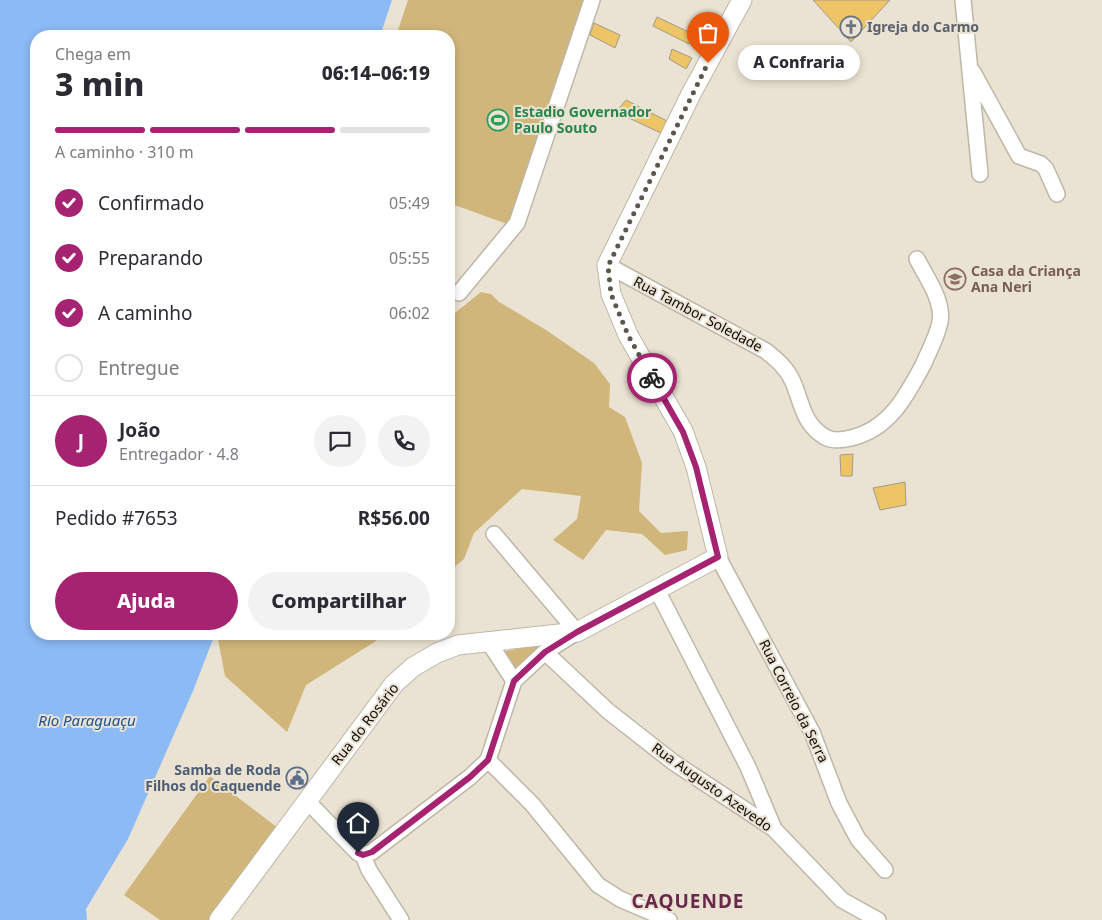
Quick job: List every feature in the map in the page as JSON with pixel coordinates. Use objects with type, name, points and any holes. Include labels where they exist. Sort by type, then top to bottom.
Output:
[{"type":"street","points":[[459,293],[517,223],[592,0]]},
{"type":"street","points":[[361,854],[379,846],[470,777],[488,760],[514,681],[545,652],[577,632],[718,557],[696,467],[683,432],[628,335],[611,294],[608,266],[692,94],[742,0]]},
{"type":"street","points":[[963,0],[980,174]]},
{"type":"street","points":[[969,64],[1019,156],[1042,164],[1057,194]]},
{"type":"street","name":"Rua Tambor Soledade","points":[[608,266],[766,351],[785,367],[794,383],[802,411],[811,426],[826,438],[842,440],[860,436],[882,423],[895,411],[906,396],[932,346],[940,321],[937,298],[917,259]]},
{"type":"street","points":[[494,534],[577,632]]},
{"type":"street","name":"Rua Correio da Serra","points":[[718,557],[812,732],[839,802],[854,832],[885,870]]},
{"type":"street","points":[[658,590],[748,767],[774,829]]},
{"type":"street","name":"Rua do Rosário","points":[[219,920],[400,678],[437,652],[458,644],[577,632]]},
{"type":"street","points":[[488,641],[514,681]]},
{"type":"street","name":"Rua Augusto Azevedo","points":[[545,652],[608,711],[673,762],[774,829],[842,900],[878,920]]},
{"type":"street","points":[[488,760],[532,804],[598,885],[620,899],[670,920]]},
{"type":"street","points":[[307,800],[361,854],[401,920]]},
{"type":"shaded area","name":"Estadio Governador Paulo Souto","points":[[408,0],[587,0],[513,226],[455,205],[455,30],[398,30]]},
{"type":"shaded area","points":[[481,292],[491,294],[499,302],[546,330],[594,363],[610,384],[609,407],[625,417],[642,463],[639,511],[661,533],[688,531],[687,550],[665,555],[642,534],[606,530],[583,560],[553,540],[577,519],[581,496],[522,489],[474,533],[464,559],[455,566],[455,313]]},
{"type":"shaded area","points":[[218,640],[377,640],[306,685],[287,732],[225,676]]},
{"type":"shaded area","points":[[543,644],[515,670],[501,652]]},
{"type":"shaded area","points":[[210,776],[278,828],[210,920],[160,920],[124,895]]},
{"type":"water","name":"Rio Paraguaçu","points":[[0,0],[392,0],[382,30],[30,30],[30,640],[213,640],[193,691],[128,839],[86,909],[87,920],[0,920]]},
{"type":"building","name":"Igreja do Carmo","points":[[813,0],[890,0],[851,42]]},
{"type":"building","points":[[657,17],[693,34],[689,44],[653,26]]},
{"type":"building","points":[[594,23],[620,35],[615,48],[590,35]]},
{"type":"building","points":[[672,49],[692,58],[686,69],[669,59]]},
{"type":"building","points":[[626,100],[667,121],[663,134],[616,112]]},
{"type":"building","points":[[853,454],[852,476],[841,476],[840,455]]},
{"type":"building","points":[[905,482],[906,505],[880,510],[873,488]]},
{"type":"way so far","points":[[652,378],[628,335],[611,294],[608,266],[624,229],[708,63]]},
{"type":"place","name":"Igreja do Carmo","points":[[851,27]]},
{"type":"place","name":"A Confraria","points":[[708,63]]},
{"type":"place","name":"Estadio Governador Paulo Souto","points":[[498,120]]},
{"type":"place","name":"Casa da Criança Ana Neri","points":[[955,279]]},
{"type":"place","name":"Samba de Roda Filhos do Caquende","points":[[297,778]]},
{"type":"district","name":"CAQUENDE","points":[[688,901]]},
{"type":"route","points":[[358,853],[363,855],[372,852],[470,777],[488,760],[514,681],[545,652],[577,632],[718,557],[696,467],[683,432],[652,378]]}]
